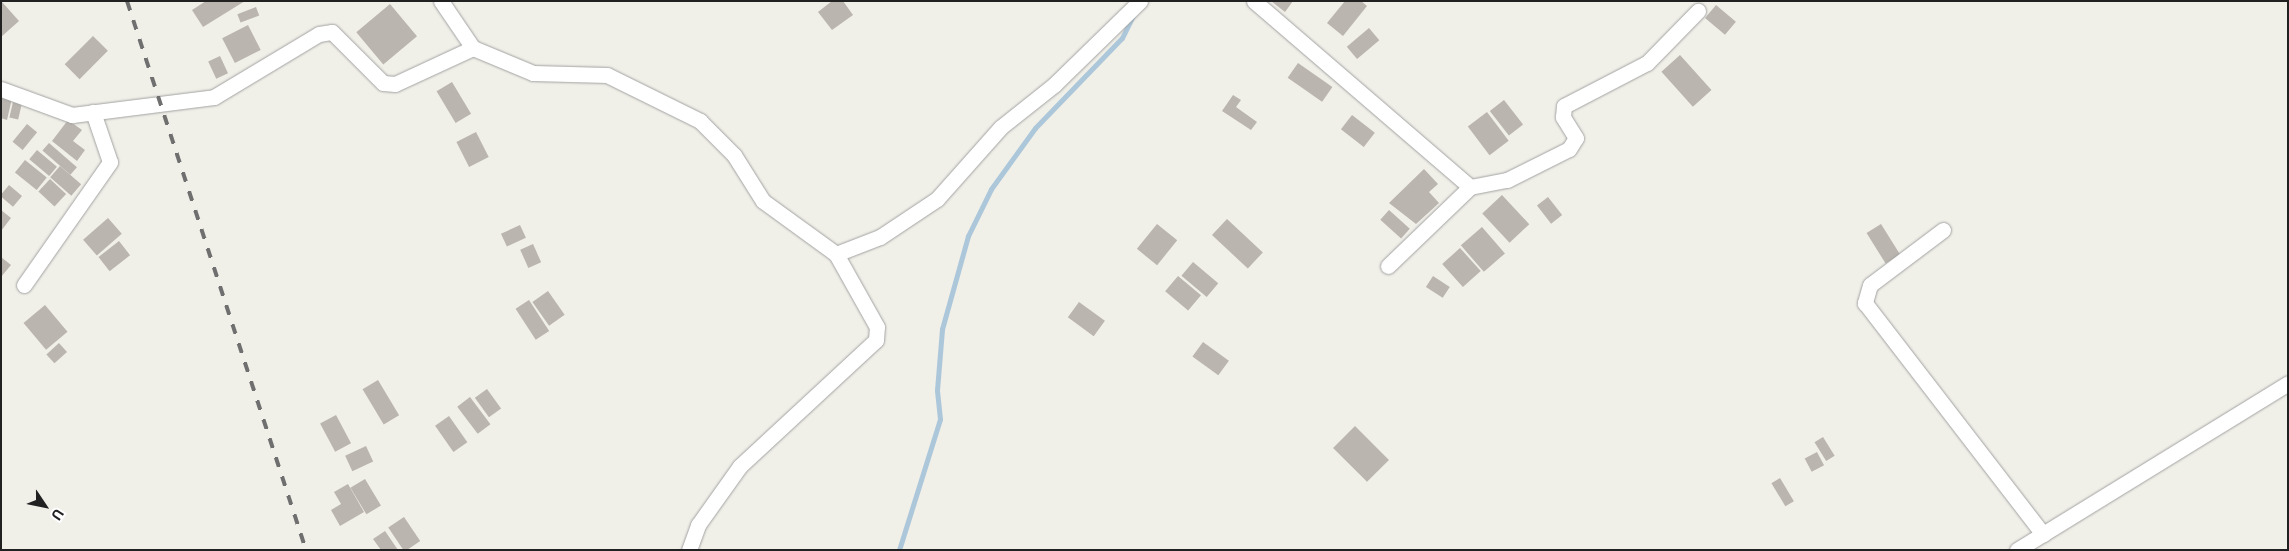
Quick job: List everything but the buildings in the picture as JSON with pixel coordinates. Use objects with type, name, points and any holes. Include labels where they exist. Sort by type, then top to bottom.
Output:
[{"type":"street","points":[[441,1],[473,48],[533,73],[607,75],[700,121],[734,155],[763,201],[836,254],[877,327],[876,340],[740,466],[698,525],[689,550]]},
{"type":"street","points":[[836,254],[880,237],[938,198],[1001,127],[1055,84],[1140,1]]},
{"type":"street","points":[[1254,1],[1470,187]]},
{"type":"street","points":[[1388,266],[1470,187],[1507,180],[1569,149],[1576,138],[1563,117],[1564,106],[1647,63],[1698,11]]},
{"type":"street","points":[[1,89],[72,115],[214,97],[319,34],[332,32],[383,83],[395,84],[473,48]]},
{"type":"street","points":[[24,285],[110,162],[93,112]]},
{"type":"street","points":[[1943,230],[1870,285],[1865,303],[2043,534]]},
{"type":"street","points":[[2017,550],[2288,383]]},
{"type":"waterway","points":[[899,550],[940,419],[937,390],[942,329],[968,236],[991,189],[1035,128],[1122,38],[1133,15]]},
{"type":"railway","points":[[127,1],[306,550]]}]
